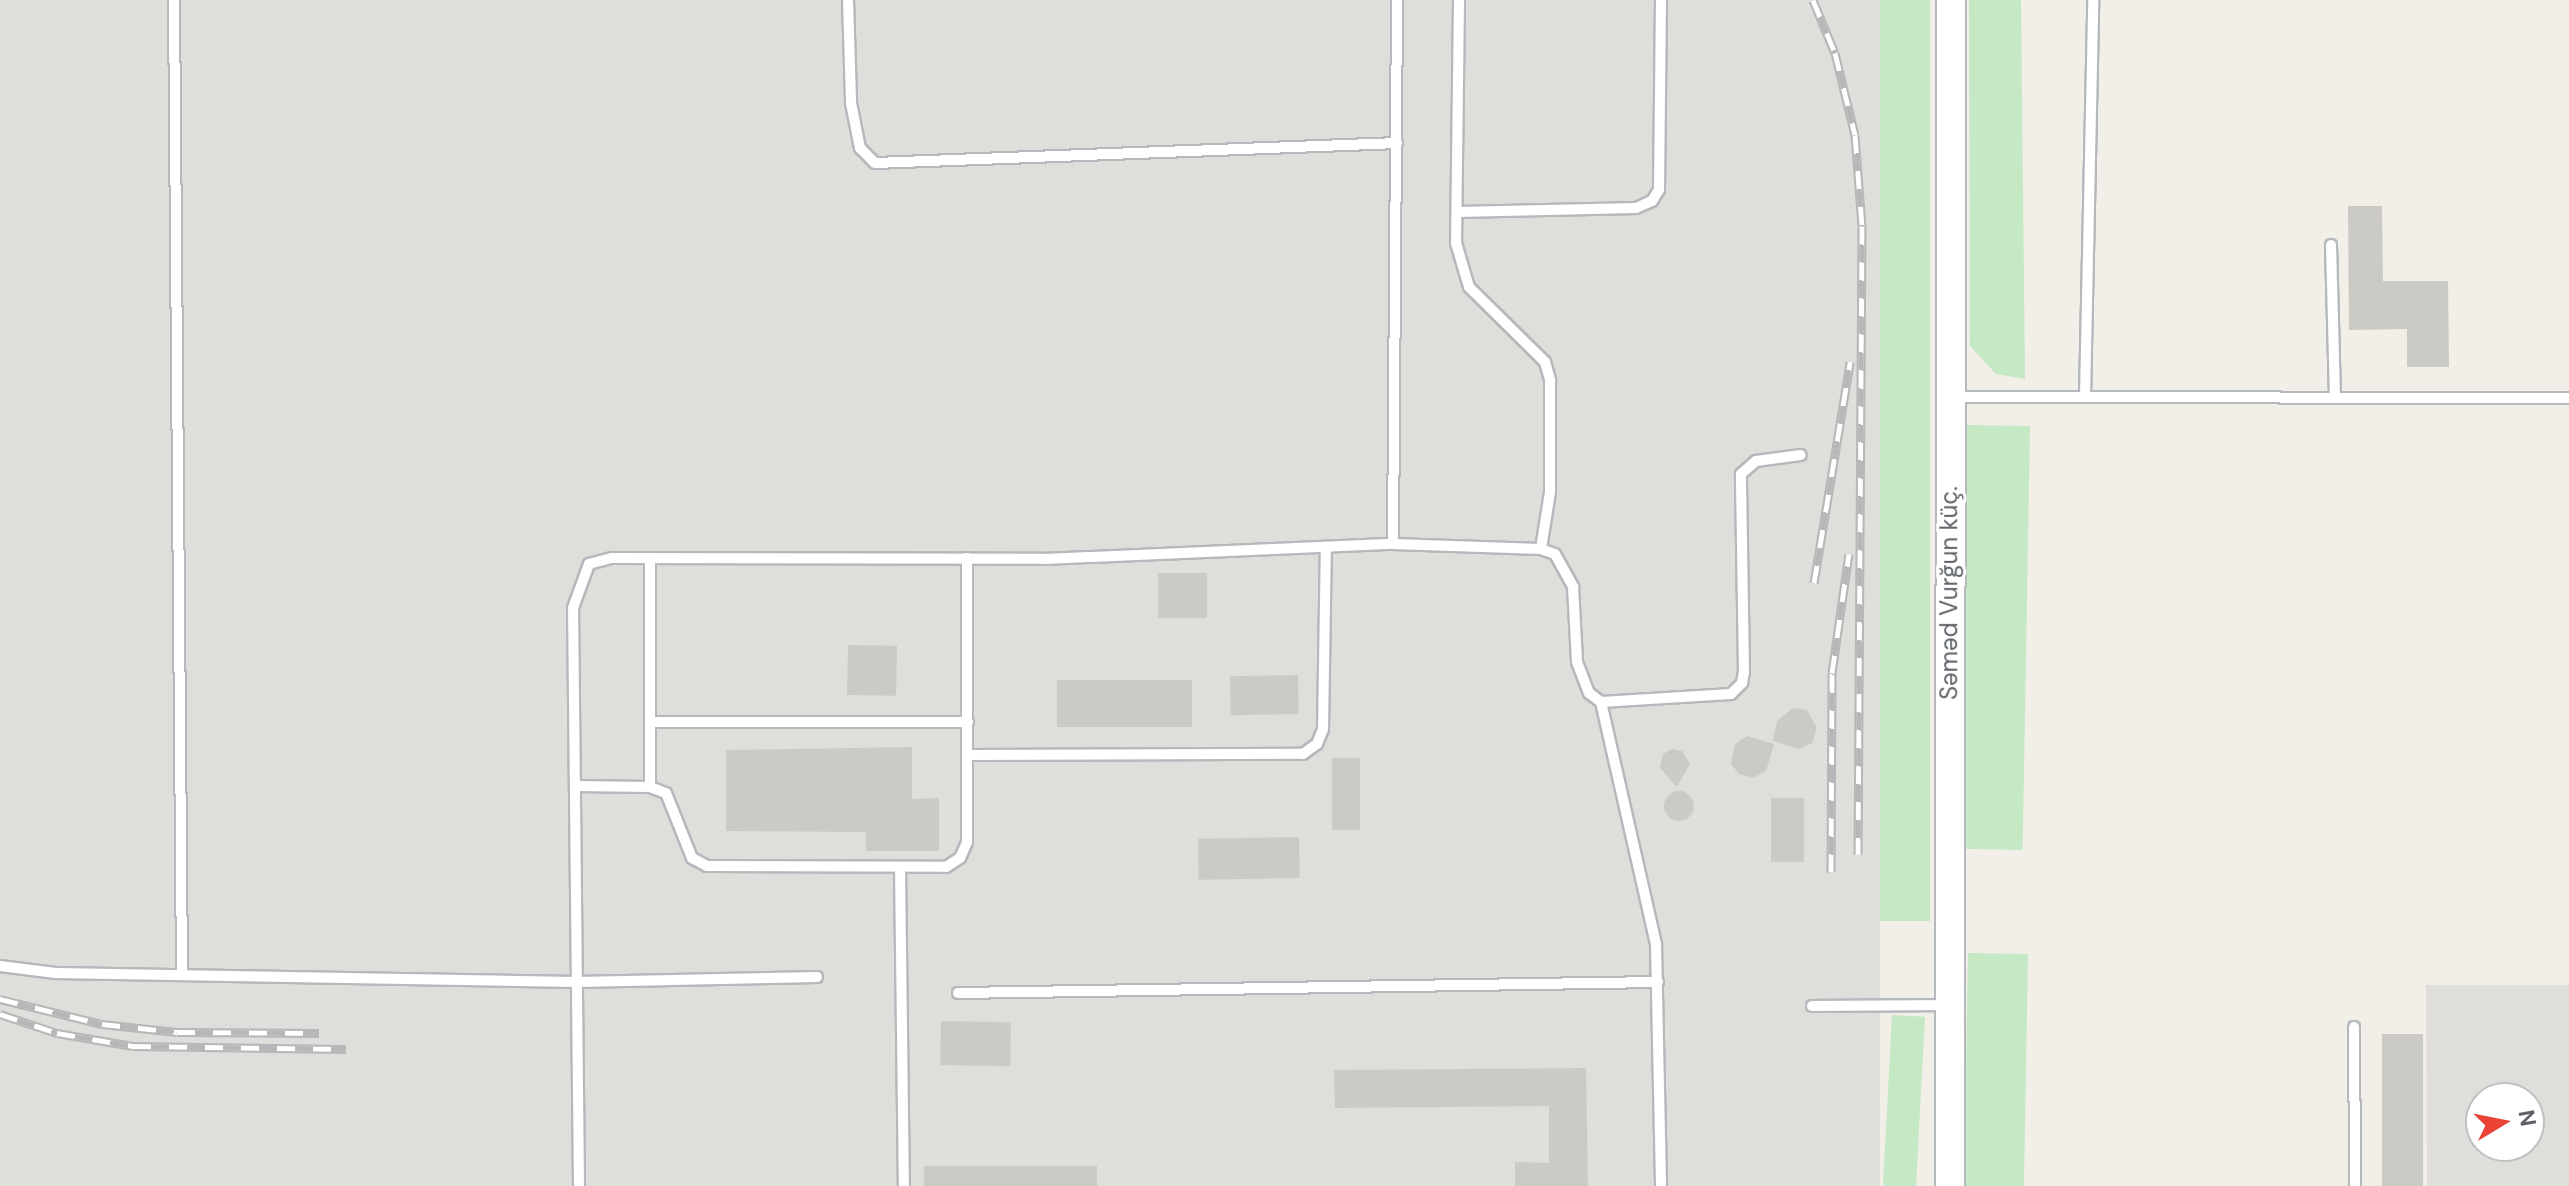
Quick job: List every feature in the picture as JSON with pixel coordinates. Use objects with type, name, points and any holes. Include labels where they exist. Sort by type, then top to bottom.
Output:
[{"type":"main road","name":"Səməd Vurğun küç.","points":[[1950,1186],[1948,397],[1951,0]]},
{"type":"lane","points":[[174,0],[182,975]]},
{"type":"lane","points":[[848,0],[851,103],[860,148],[875,163],[1397,143]]},
{"type":"lane","points":[[1393,544],[1397,0]]},
{"type":"lane","points":[[1459,0],[1457,212],[1460,270],[1469,287],[1545,362],[1550,380],[1550,492],[1541,549]]},
{"type":"lane","points":[[1457,212],[1636,208],[1652,201],[1659,190],[1661,0]]},
{"type":"lane","points":[[2085,397],[2093,0]]},
{"type":"lane","points":[[2331,245],[2335,398]]},
{"type":"lane","points":[[1948,397],[2569,398]]},
{"type":"lane","points":[[1601,702],[1737,690],[1744,672],[1741,474],[1756,461],[1801,455]]},
{"type":"lane","points":[[579,1186],[573,608],[579,582],[589,564],[650,559],[967,558],[1393,544],[1541,549],[1555,554],[1573,587],[1577,662],[1589,693],[1601,702],[1647,895],[1658,982],[1661,1186]]},
{"type":"lane","points":[[969,755],[1303,754],[1317,744],[1323,729],[1326,547]]},
{"type":"lane","points":[[575,786],[650,787],[666,793],[692,858],[707,866],[946,867],[960,858],[967,842],[967,558]]},
{"type":"lane","points":[[650,559],[650,787]]},
{"type":"lane","points":[[650,722],[968,722]]},
{"type":"lane","points":[[900,868],[904,1186]]},
{"type":"lane","points":[[0,966],[56,973],[577,982],[817,977]]},
{"type":"lane","points":[[958,993],[1658,982]]},
{"type":"lane","points":[[1812,1006],[1950,1005]]},
{"type":"lane","points":[[2354,1027],[2355,1186]]},
{"type":"shaded area","points":[[0,0],[1880,0],[1880,1186],[0,1186]]},
{"type":"shaded area","points":[[2426,985],[2569,985],[2569,1186],[2427,1186]]},
{"type":"green space","points":[[1880,0],[1930,0],[1930,921],[1880,921]]},
{"type":"green space","points":[[1969,0],[2021,0],[2025,379],[1996,374],[1970,346]]},
{"type":"green space","points":[[1967,425],[2030,426],[2023,850],[1960,849]]},
{"type":"green space","points":[[1968,953],[2028,954],[2024,1186],[1964,1186]]},
{"type":"green space","points":[[1892,1015],[1925,1017],[1916,1186],[1883,1186]]},
{"type":"building","points":[[2348,206],[2382,206],[2383,281],[2448,281],[2449,367],[2407,367],[2407,329],[2349,330]]},
{"type":"building","points":[[1158,573],[1207,573],[1207,618],[1158,618]]},
{"type":"building","points":[[848,645],[897,646],[896,696],[847,695]]},
{"type":"building","points":[[1298,675],[1299,714],[1231,715],[1230,676]]},
{"type":"building","points":[[1057,680],[1192,680],[1192,727],[1057,727]]},
{"type":"building","points":[[1793,708],[1807,710],[1817,728],[1812,743],[1799,749],[1773,741],[1777,721]]},
{"type":"building","points":[[1747,736],[1774,744],[1766,771],[1753,778],[1739,774],[1731,764],[1735,744]]},
{"type":"building","points":[[912,747],[912,799],[939,798],[939,851],[866,851],[866,832],[726,831],[726,750]]},
{"type":"building","points":[[1672,749],[1682,751],[1690,764],[1677,787],[1660,768],[1663,754]]},
{"type":"building","points":[[1332,758],[1360,758],[1360,830],[1332,830]]},
{"type":"building","points":[[1679,791],[1690,795],[1694,806],[1690,817],[1679,821],[1668,817],[1664,806],[1668,795]]},
{"type":"building","points":[[1771,798],[1804,798],[1804,862],[1771,862]]},
{"type":"building","points":[[1299,837],[1300,878],[1199,880],[1198,839]]},
{"type":"building","points":[[941,1021],[1011,1022],[1010,1066],[940,1065]]},
{"type":"building","points":[[2382,1034],[2423,1034],[2423,1186],[2382,1186]]},
{"type":"building","points":[[1586,1068],[1588,1186],[1515,1186],[1515,1162],[1549,1163],[1549,1106],[1335,1108],[1334,1070]]},
{"type":"building","points":[[924,1166],[1097,1166],[1097,1186],[924,1186]]},
{"type":"railway","points":[[1813,0],[1835,53],[1855,135],[1862,226],[1858,854]]},
{"type":"railway","points":[[1814,583],[1850,362]]},
{"type":"railway","points":[[1831,872],[1832,673],[1849,554]]},
{"type":"railway","points":[[0,999],[102,1024],[177,1032],[319,1033]]},
{"type":"railway","points":[[0,1014],[57,1033],[133,1046],[346,1049]]}]
